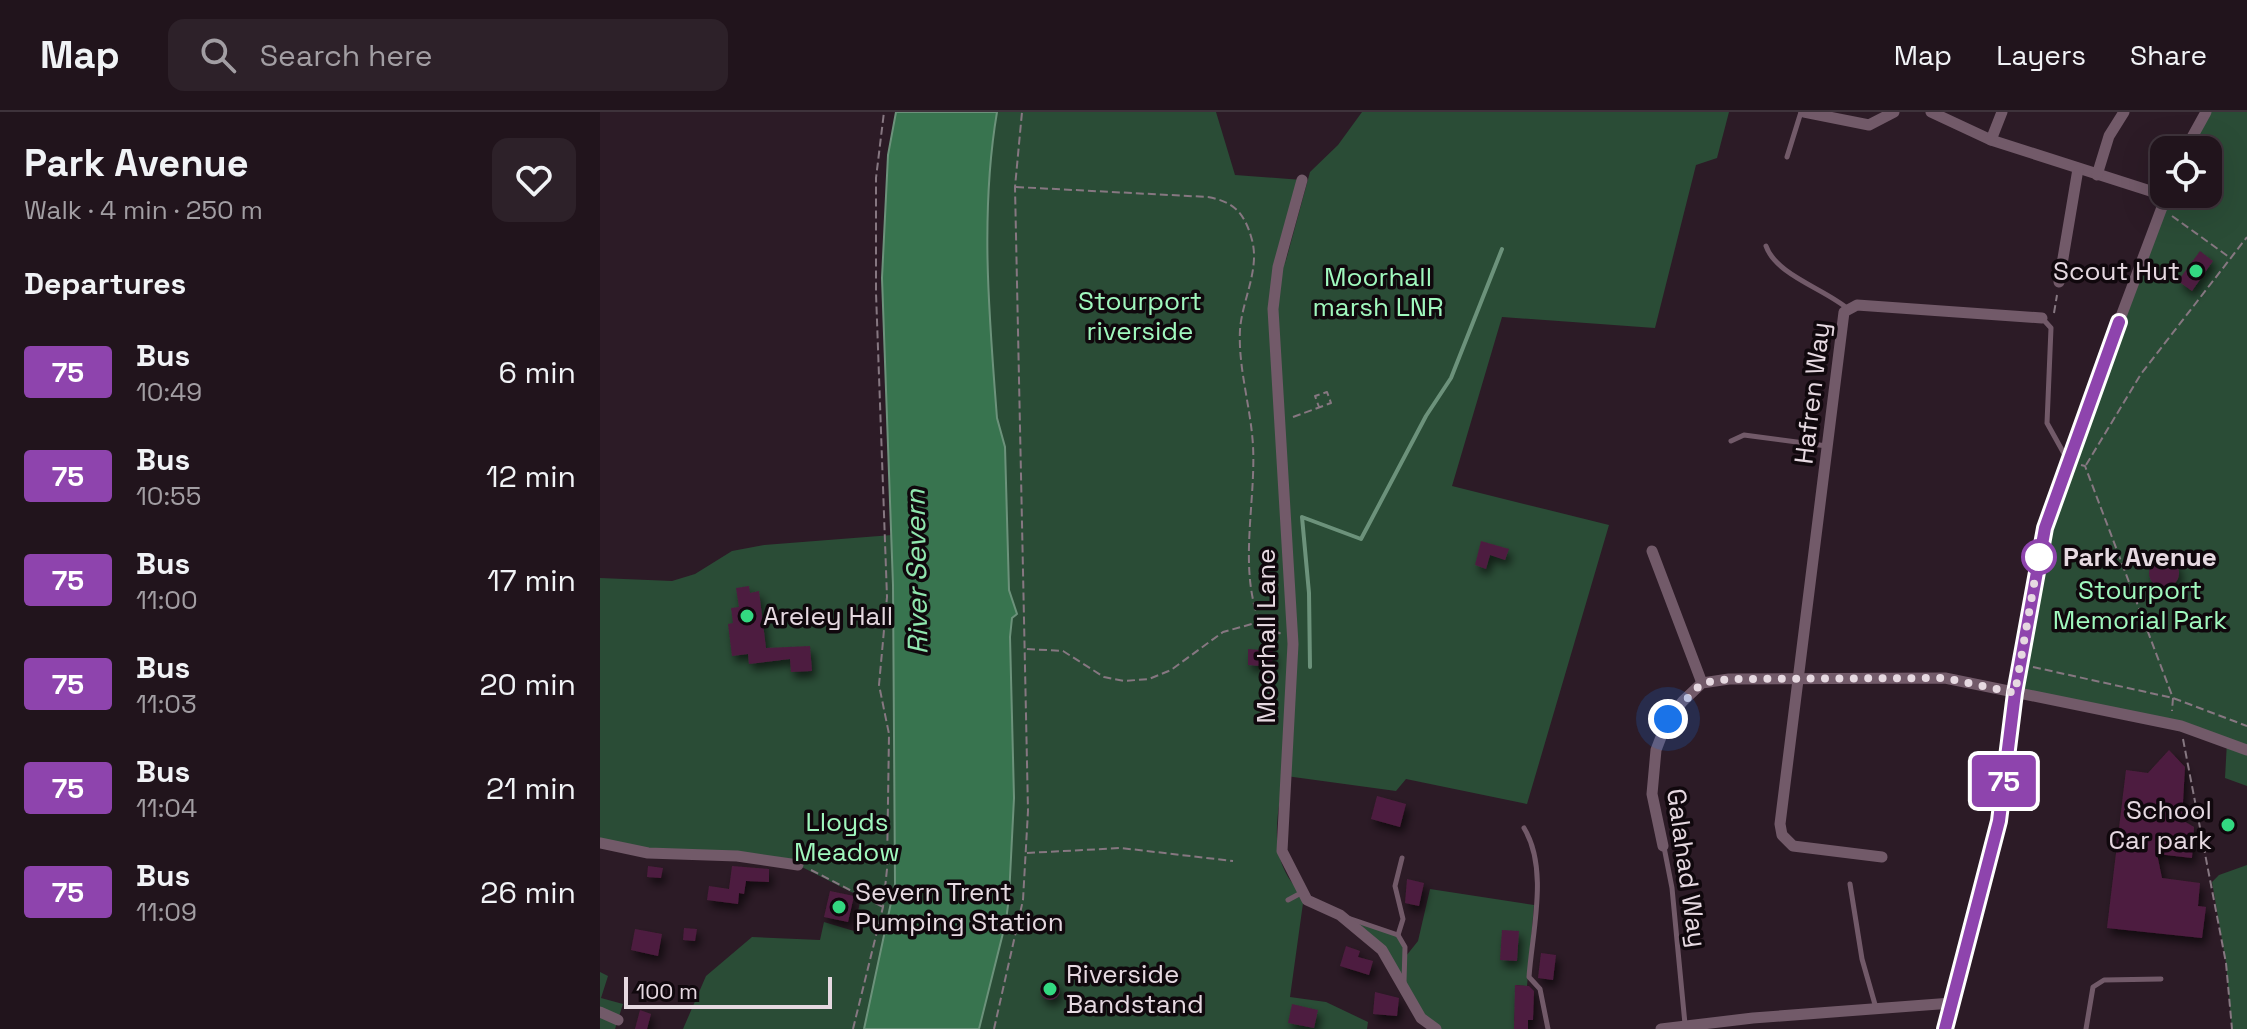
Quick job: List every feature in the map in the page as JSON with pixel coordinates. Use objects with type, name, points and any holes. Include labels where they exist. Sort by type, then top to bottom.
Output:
[{"type":"street","points":[[1802,112],[1869,125],[1894,112]]},
{"type":"street","points":[[1931,112],[1991,140],[2150,190]]},
{"type":"street","points":[[1991,140],[2002,112]]},
{"type":"street","points":[[2097,175],[2109,136],[2124,112]]},
{"type":"street","points":[[2193,136],[2206,112]]},
{"type":"street","points":[[2059,282],[2078,169]]},
{"type":"street","name":"Moorhall Lane","points":[[1302,180],[1275,289],[1293,635],[1281,832],[1285,862],[1302,893]]},
{"type":"street","points":[[1945,1029],[1999,821],[2019,664],[2045,528],[2067,460],[2161,209]]},
{"type":"street","name":"Hafren Way","points":[[1882,857],[1793,846],[1782,835],[1780,824],[1844,312],[1857,305],[2046,323]]},
{"type":"street","points":[[1652,551],[1702,683],[1729,679],[1945,678],[2176,725],[2247,750]]},
{"type":"street","name":"Galahad Way","points":[[1663,846],[1652,794],[1656,750],[1668,719],[1702,683]]},
{"type":"street","points":[[600,843],[648,853],[737,856],[798,865]]},
{"type":"street","points":[[1302,893],[1312,904],[1340,915],[1382,950],[1404,982],[1421,1018],[1436,1029]]},
{"type":"street","points":[[1661,1029],[1952,1003]]},
{"type":"street","points":[[600,1012],[618,1020]]},
{"type":"lane","points":[[1787,157],[1802,112]]},
{"type":"lane","points":[[1766,246],[1769,255],[1791,273],[1849,309]]},
{"type":"lane","points":[[2046,323],[2047,423],[2067,460]]},
{"type":"lane","points":[[1731,441],[1744,435],[1828,447]]},
{"type":"lane","points":[[1524,828],[1532,840],[1537,866],[1529,977],[1540,989],[1548,1029]]},
{"type":"lane","name":"Galahad Way","points":[[1663,846],[1672,888],[1685,1027]]},
{"type":"lane","points":[[1398,935],[1403,919],[1395,886],[1402,858]]},
{"type":"lane","points":[[1850,884],[1862,959],[1877,1009]]},
{"type":"lane","points":[[1288,900],[1302,893]]},
{"type":"lane","points":[[1340,915],[1398,935],[1405,947],[1404,982]]},
{"type":"lane","points":[[2086,1029],[2093,987],[2104,980],[2161,979]]},
{"type":"path","points":[[853,1029],[883,907],[890,756],[879,685],[887,597],[876,293],[876,178],[884,112]]},
{"type":"path","points":[[994,1029],[1016,938],[1025,853],[1027,649],[1015,187],[1022,112]]},
{"type":"path","points":[[1015,187],[1208,197],[1226,200],[1238,208],[1253,243],[1253,271],[1240,332],[1253,447],[1251,590],[1260,622],[1273,631],[1293,635]]},
{"type":"path","points":[[2161,209],[2231,258]]},
{"type":"path","points":[[2232,1029],[2226,963],[2173,698],[2085,466],[2141,374],[2247,237]]},
{"type":"path","points":[[2046,323],[2059,282]]},
{"type":"path","points":[[1280,420],[1319,407]]},
{"type":"path","points":[[1027,649],[1063,651],[1104,677],[1124,681],[1149,679],[1171,670],[1215,636],[1260,622]]},
{"type":"path","points":[[2019,664],[2173,698],[2247,726]]},
{"type":"path","points":[[1025,853],[1121,848],[1233,861]]},
{"type":"path","points":[[798,865],[883,907]]},
{"type":"green space","points":[[997,112],[1216,112],[1235,175],[1302,180],[1285,264],[1310,172],[1338,145],[1362,112],[1729,112],[1717,158],[1696,165],[1655,328],[1502,317],[1452,486],[1609,525],[1527,804],[1406,779],[1396,791],[1286,776],[1285,765],[1278,818],[1278,851],[1291,881],[1304,896],[1290,997],[1326,1002],[1368,1022],[1367,1029],[979,1029],[1006,921],[1014,798],[1010,637],[1012,618],[1017,613],[1009,590],[1005,447],[997,418],[987,226]]},
{"type":"green space","name":"Stourport Memorial Park","points":[[2206,112],[2247,112],[2247,786],[2225,778],[2227,742],[2015,693],[2045,528],[2162,208],[2222,208],[2222,136],[2193,136]]},
{"type":"green space","name":"Lloyds Meadow","points":[[892,535],[895,884],[864,1029],[683,1029],[706,976],[752,937],[820,940],[824,922],[854,931],[861,897],[798,865],[600,843],[600,578],[672,581],[695,574],[732,551],[764,545]]},
{"type":"green space","points":[[2247,865],[2247,1029],[2232,1029],[2226,963],[2212,882],[2219,875]]},
{"type":"green space","points":[[1430,889],[1534,905],[1527,986],[1516,985],[1514,1029],[1436,1029],[1427,1024],[1392,963],[1340,915],[1398,935],[1406,956],[1418,941]]},
{"type":"green space","points":[[600,972],[608,976],[601,998],[623,1004],[615,1029],[600,1029]]},
{"type":"water","name":"River Severn","points":[[896,112],[997,112],[987,226],[997,418],[1005,447],[1009,590],[1017,614],[1012,618],[1010,637],[1014,798],[1006,921],[979,1029],[864,1029],[895,884],[893,585],[882,278],[888,155]]},
{"type":"building","name":"Scout Hut","points":[[2200,251],[2213,261],[2192,291],[2178,281]]},
{"type":"building","points":[[1481,541],[1509,549],[1505,560],[1490,555],[1486,569],[1475,565]]},
{"type":"building","points":[[2164,558],[2170,559],[2178,567],[2178,579],[2170,587],[2164,588],[2158,587],[2150,579],[2149,573],[2150,567],[2158,559]]},
{"type":"building","points":[[749,586],[750,593],[759,591],[766,648],[810,646],[812,671],[791,672],[790,659],[749,664],[748,654],[732,656],[728,624],[733,623],[731,608],[739,607],[736,588]]},
{"type":"building","points":[[1248,649],[1273,651],[1272,667],[1248,665]]},
{"type":"building","points":[[2169,750],[2185,767],[2182,820],[2194,827],[2192,858],[2157,854],[2162,878],[2200,883],[2198,906],[2206,907],[2202,938],[2107,928],[2126,770],[2148,773]]},
{"type":"building","points":[[1377,796],[1406,804],[1400,827],[1371,819]]},
{"type":"building","points":[[648,866],[663,868],[661,878],[647,877]]},
{"type":"building","points":[[732,866],[769,869],[769,882],[746,881],[744,894],[739,893],[738,904],[707,900],[709,886],[729,889]]},
{"type":"building","points":[[1407,879],[1424,883],[1419,906],[1405,903]]},
{"type":"building","name":"Severn Trent Pumping Station","points":[[830,891],[854,896],[848,922],[824,917]]},
{"type":"building","points":[[684,928],[697,929],[695,941],[683,940]]},
{"type":"building","points":[[635,929],[662,934],[658,956],[631,950]]},
{"type":"building","points":[[1502,930],[1519,931],[1517,961],[1500,960]]},
{"type":"building","points":[[1346,946],[1360,951],[1358,957],[1373,961],[1369,975],[1340,966]]},
{"type":"building","points":[[1541,953],[1556,955],[1553,980],[1538,978]]},
{"type":"building","name":"Riverside Bandstand","points":[[1050,980],[1057,983],[1060,990],[1057,997],[1050,1000],[1043,997],[1040,990],[1043,983]]},
{"type":"building","points":[[1515,985],[1529,986],[1534,991],[1533,1020],[1528,1020],[1528,1029],[1514,1029]]},
{"type":"building","points":[[1375,992],[1399,998],[1397,1016],[1373,1014]]},
{"type":"building","points":[[1292,1004],[1318,1010],[1314,1028],[1288,1023]]},
{"type":"building","points":[[640,1010],[651,1014],[647,1029],[635,1029]]},
{"type":"waterway","points":[[1310,667],[1309,593],[1302,517],[1361,539],[1426,416],[1451,378],[1502,249]]},
{"type":"bus line","name":"75","points":[[1945,1029],[1981,903],[1999,821],[2015,693],[2045,528],[2055,492],[2119,322]]},
{"type":"place","name":"Scout Hut","points":[[2196,271]]},
{"type":"place","name":"Park Avenue","points":[[2039,557]]},
{"type":"place","name":"Areley Hall","points":[[747,616]]},
{"type":"place","name":"School Car park","points":[[2228,825]]},
{"type":"place","name":"Severn Trent Pumping Station","points":[[839,907]]},
{"type":"place","name":"Riverside Bandstand","points":[[1050,989]]},
{"type":"route","points":[[1668,719],[1702,683],[1729,679],[1945,678],[2015,693],[2040,550],[2039,557]]},
{"type":"park label","name":"Moorhall marsh LNR","points":[[1378,292]]},
{"type":"park label","name":"Stourport riverside","points":[[1140,316]]}]
